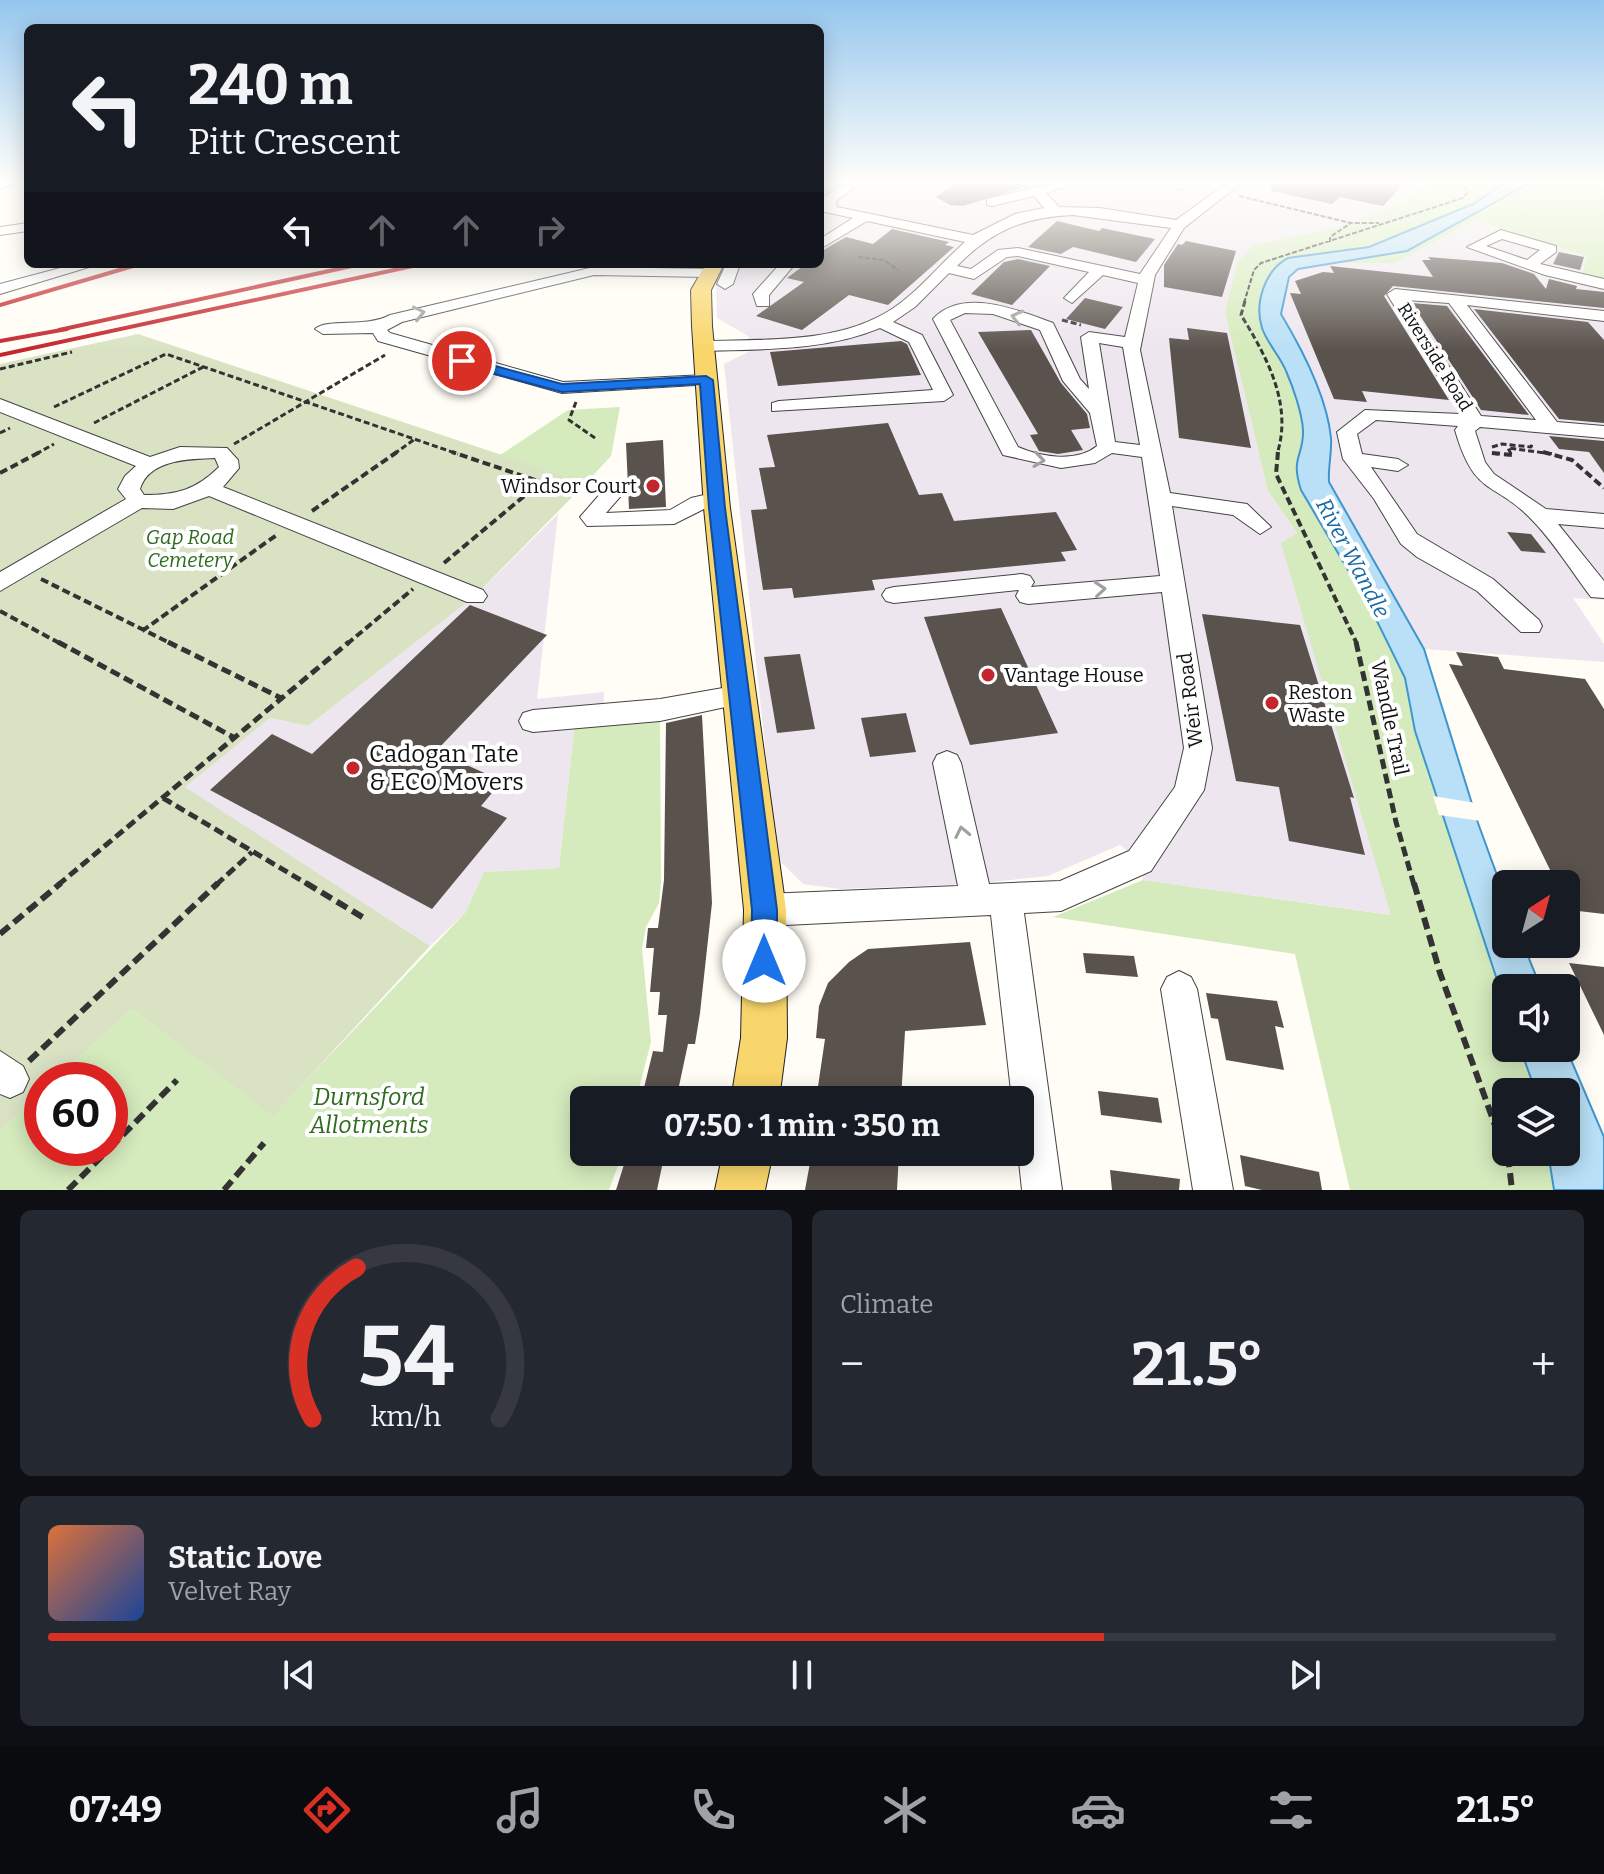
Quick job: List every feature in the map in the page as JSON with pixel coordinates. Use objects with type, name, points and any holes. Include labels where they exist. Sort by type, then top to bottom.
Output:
[{"type":"main road","points":[[708,270],[701,290],[706,380],[765,910],[764,1038],[757,1086]]},
{"type":"main road","points":[[740,1190],[745,1166]]},
{"type":"street","points":[[968,239],[975,240]]},
{"type":"street","name":"Weir Road","points":[[765,910],[1061,896],[1140,861],[1189,790],[1198,748],[1160,498],[1131,350],[1146,280],[1171,239]]},
{"type":"street","points":[[705,346],[824,339],[887,318],[975,240]]},
{"type":"street","points":[[946,268],[974,274],[998,255],[1010,251],[1146,280]]},
{"type":"street","points":[[1529,265],[1604,284]]},
{"type":"street","points":[[0,289],[77,268]]},
{"type":"street","points":[[763,303],[761,294],[784,268]]},
{"type":"street","points":[[1072,298],[1100,269]]},
{"type":"street","points":[[323,329],[378,328],[396,318],[594,271],[708,270]]},
{"type":"street","name":"Riverside Road","points":[[1454,299],[1395,294],[1475,421],[1604,432]]},
{"type":"street","points":[[1454,299],[1604,316]]},
{"type":"street","points":[[1454,299],[1550,426]]},
{"type":"street","points":[[1132,343],[1089,337],[974,308],[957,309],[941,319],[1010,451],[1047,463],[1095,458],[1107,447],[1149,452]]},
{"type":"street","points":[[779,407],[944,395],[916,339],[879,321]]},
{"type":"street","points":[[1047,327],[1072,381],[1100,413]]},
{"type":"street","points":[[378,328],[384,337],[404,344],[548,386],[579,388],[706,380]]},
{"type":"street","points":[[1089,337],[1107,447]]},
{"type":"street","points":[[0,405],[150,464]]},
{"type":"street","points":[[1475,421],[1372,414],[1347,432],[1353,459],[1383,496],[1409,539],[1425,552],[1485,585],[1530,626]]},
{"type":"street","points":[[1475,421],[1465,430],[1498,489],[1540,515],[1599,591]]},
{"type":"street","points":[[0,583],[138,501],[173,502],[209,489],[229,468],[228,460],[220,452],[195,450],[150,464],[132,480],[129,489],[138,501]]},
{"type":"street","points":[[1353,459],[1398,465]]},
{"type":"street","points":[[209,489],[475,596]]},
{"type":"street","points":[[615,490],[598,506],[591,517],[595,521],[674,517],[699,503],[717,499]]},
{"type":"street","points":[[1160,498],[1239,509],[1270,507]]},
{"type":"street","points":[[1239,509],[1260,527]]},
{"type":"street","points":[[1540,515],[1604,521]]},
{"type":"street","points":[[894,595],[1173,583]]},
{"type":"street","points":[[533,721],[660,710],[740,695]]},
{"type":"street","points":[[947,763],[990,900],[1010,924],[1042,1190]]},
{"type":"street","points":[[1179,989],[1213,1190]]},
{"type":"path","points":[[1330,239],[1330,243]]},
{"type":"path","name":"Wandle Trail","points":[[1343,239],[1272,257],[1261,263],[1254,270],[1241,315],[1257,339],[1285,421],[1274,461],[1276,474],[1359,648],[1396,822],[1440,973],[1509,1164],[1512,1190]]},
{"type":"path","points":[[858,257],[884,260],[898,270]]},
{"type":"path","points":[[220,452],[404,344]]},
{"type":"path","points":[[0,369],[72,352]]},
{"type":"path","points":[[0,433],[166,354],[304,402]]},
{"type":"path","points":[[0,473],[205,366]]},
{"type":"path","points":[[579,388],[569,420],[595,438]]},
{"type":"path","points":[[1513,423],[1516,435],[1535,442],[1531,447],[1502,444],[1489,448],[1485,461],[1512,455],[1508,448],[1557,453],[1588,468],[1604,488]]},
{"type":"path","points":[[22,570],[283,699]]},
{"type":"path","points":[[0,611],[235,738],[0,934]]},
{"type":"path","points":[[163,798],[364,918]]},
{"type":"path","points":[[5,1074],[252,852]]},
{"type":"path","points":[[128,1130],[177,1080]]},
{"type":"path","points":[[224,1190],[264,1143]]},
{"type":"path","points":[[68,1190],[92,1166]]},
{"type":"shaded area","points":[[824,239],[1285,239],[1252,246],[1225,311],[1268,491],[1297,533],[1282,544],[1392,915],[1143,880],[1140,861],[1120,845],[1048,876],[972,884],[840,889],[803,884],[781,862],[774,829],[724,364],[752,350],[748,336],[717,318],[716,285],[724,268],[824,268]]},
{"type":"shaded area","points":[[1441,239],[1532,239],[1587,257],[1582,275],[1604,278],[1604,600],[1573,598],[1604,644],[1604,662],[1424,649],[1329,482],[1327,460],[1331,440],[1320,399],[1281,315],[1289,277],[1298,269],[1334,263],[1395,263]]},
{"type":"shaded area","name":"Cadogan Tate & ECO Movers","points":[[558,514],[537,699],[604,692],[603,719],[575,722],[559,868],[484,872],[465,913],[430,946],[184,787],[270,718],[308,726],[475,596]]},
{"type":"green space","points":[[1285,239],[1441,239],[1395,263],[1334,263],[1298,269],[1289,277],[1281,314],[1305,358],[1329,422],[1329,482],[1424,649],[1495,870],[1492,870],[1492,958],[1529,958],[1535,974],[1492,974],[1492,1062],[1572,1062],[1579,1078],[1492,1078],[1492,1166],[1580,1166],[1580,1081],[1604,1137],[1604,1190],[1350,1190],[1295,954],[1053,917],[1143,880],[1391,915],[1281,543],[1297,533],[1268,491],[1225,312],[1237,263],[1252,246]]},
{"type":"green space","points":[[1532,239],[1604,239],[1604,278],[1582,275],[1587,257]]},
{"type":"green space","name":"Gap Road Cemetery","points":[[138,334],[586,483],[475,596],[308,726],[270,718],[185,787],[430,946],[273,1116],[132,1009],[75,1062],[24,1062],[24,1109],[0,1131],[0,364]]},
{"type":"green space","points":[[620,407],[611,456],[586,483],[500,455],[568,410]]},
{"type":"green space","name":"Durnsford Allotments","points":[[660,718],[661,883],[659,903],[646,927],[642,948],[651,1042],[640,1086],[570,1086],[570,1166],[618,1166],[609,1190],[0,1190],[0,1131],[24,1109],[24,1166],[128,1166],[128,1062],[75,1062],[132,1009],[273,1115],[465,913],[484,872],[559,868],[575,722]]},
{"type":"water","name":"River Wandle","points":[[1389,239],[1430,239],[1407,251],[1298,269],[1289,277],[1281,314],[1305,358],[1329,422],[1329,482],[1424,649],[1495,870],[1492,870],[1492,958],[1529,958],[1535,974],[1495,974],[1415,731],[1405,678],[1372,611],[1301,490],[1297,463],[1303,439],[1301,416],[1286,371],[1262,328],[1259,308],[1263,288],[1273,270],[1288,258],[1369,247]]},
{"type":"water","points":[[1525,1062],[1572,1062],[1579,1078],[1531,1078]]},
{"type":"water","points":[[1580,1081],[1604,1137],[1604,1190],[1554,1190],[1550,1166],[1580,1166]]},
{"type":"pier","points":[[1433,796],[1476,803],[1481,821],[1439,815]]},
{"type":"building","points":[[843,239],[873,244],[880,239],[934,239],[949,242],[945,245],[954,247],[888,305],[849,295],[802,330],[756,316],[804,282],[787,278],[801,268],[824,268],[824,250]]},
{"type":"building","points":[[1037,239],[1155,239],[1136,262],[1073,247],[1061,254],[1028,247]]},
{"type":"building","points":[[1186,241],[1236,251],[1222,297],[1164,287],[1164,265],[1178,244]]},
{"type":"building","points":[[1559,252],[1584,257],[1580,270],[1553,264]]},
{"type":"building","points":[[1428,257],[1502,263],[1534,274],[1546,289],[1549,279],[1577,286],[1576,289],[1604,292],[1604,308],[1393,286],[1384,296],[1449,400],[1362,391],[1367,402],[1334,399],[1290,293],[1301,294],[1295,281],[1323,272],[1334,273],[1330,266],[1433,277],[1422,260],[1431,260]]},
{"type":"building","points":[[1018,259],[1050,266],[1012,305],[971,294],[1004,262]]},
{"type":"building","points":[[1085,298],[1123,307],[1105,329],[1066,319]]},
{"type":"building","points":[[1412,303],[1447,306],[1529,415],[1481,410]]},
{"type":"building","points":[[1474,309],[1588,322],[1604,340],[1604,423],[1559,419]]},
{"type":"building","points":[[1187,328],[1227,333],[1251,448],[1179,438],[1169,338],[1189,340]]},
{"type":"building","points":[[1031,330],[1061,383],[1087,414],[1090,428],[1071,430],[1083,450],[1058,454],[1039,451],[1030,435],[1038,434],[978,332]]},
{"type":"building","points":[[901,341],[907,344],[921,375],[778,386],[770,352]]},
{"type":"building","points":[[888,423],[919,495],[942,493],[954,521],[1056,512],[1077,550],[1061,552],[1066,561],[872,580],[875,590],[794,598],[792,588],[763,590],[751,510],[767,509],[759,468],[775,467],[767,435]]},
{"type":"building","points":[[1549,436],[1604,441],[1604,473],[1589,452],[1559,449]]},
{"type":"building","name":"Windsor Court","points":[[663,440],[666,507],[629,509],[626,443]]},
{"type":"building","points":[[1507,532],[1531,534],[1546,553],[1521,551]]},
{"type":"building","name":"Cadogan Tate & ECO Movers","points":[[470,605],[547,635],[436,751],[502,781],[481,806],[507,818],[432,909],[210,790],[272,734],[312,754]]},
{"type":"building","name":"Vantage House","points":[[1001,608],[1058,733],[970,745],[924,617]]},
{"type":"building","name":"Reston Waste","points":[[1202,614],[1300,625],[1354,798],[1350,797],[1365,855],[1289,841],[1279,787],[1236,781]]},
{"type":"building","points":[[1456,652],[1498,657],[1504,669],[1585,679],[1604,709],[1604,914],[1580,911],[1580,870],[1550,870],[1449,664],[1463,666]]},
{"type":"building","points":[[800,654],[815,729],[777,733],[764,657]]},
{"type":"building","points":[[906,713],[916,752],[870,757],[861,718]]},
{"type":"building","points":[[702,715],[712,903],[695,1044],[688,1044],[679,1086],[644,1086],[653,1051],[663,1052],[667,1015],[658,1015],[660,992],[650,992],[654,948],[646,948],[648,928],[658,928],[664,880],[666,723]]},
{"type":"building","points":[[970,942],[986,1025],[905,1031],[902,1086],[818,1086],[825,1039],[816,1038],[819,1006],[828,983],[849,962],[868,949]]},
{"type":"building","points":[[1083,953],[1134,956],[1138,977],[1086,973]]},
{"type":"building","points":[[1569,963],[1604,967],[1604,1035],[1580,986],[1580,974],[1574,974]]},
{"type":"building","points":[[1206,993],[1277,1001],[1284,1028],[1275,1026],[1284,1070],[1226,1060],[1218,1019],[1211,1018]]},
{"type":"building","points":[[1098,1091],[1158,1098],[1162,1123],[1101,1115]]},
{"type":"building","points":[[1240,1155],[1319,1172],[1322,1190],[1262,1190],[1245,1186]]},
{"type":"building","points":[[624,1166],[662,1166],[657,1190],[616,1190]]},
{"type":"building","points":[[809,1166],[898,1166],[897,1190],[805,1190]]},
{"type":"building","points":[[1110,1170],[1180,1179],[1179,1190],[1112,1190]]},
{"type":"railway","points":[[0,305],[126,268]]},
{"type":"railway","points":[[59,330],[343,268]]},
{"type":"railway","points":[[0,355],[403,268]]},
{"type":"railway","points":[[0,341],[67,329]]},
{"type":"place","name":"Windsor Court","points":[[653,486]]},
{"type":"place","name":"Vantage House","points":[[988,675]]},
{"type":"place","name":"Reston Waste","points":[[1272,703]]},
{"type":"place","name":"Cadogan Tate & ECO Movers","points":[[353,768]]},
{"type":"route","points":[[462,361],[562,388],[706,380],[717,508],[765,910],[764,961]]}]
